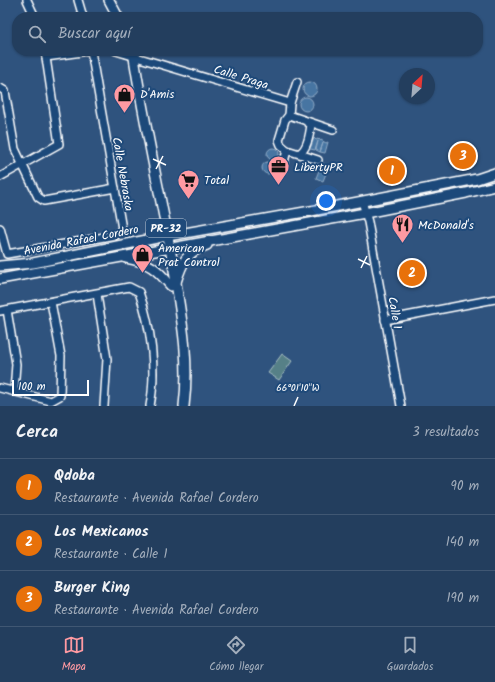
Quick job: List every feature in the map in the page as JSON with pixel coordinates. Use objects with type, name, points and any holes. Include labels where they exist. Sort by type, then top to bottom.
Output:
[{"type":"main road","points":[[110,0],[116,12]]},
{"type":"main road","points":[[116,0],[122,12]]},
{"type":"main road","name":"PR-32","points":[[132,56],[185,343],[186,378],[184,406]]},
{"type":"main road","name":"Avenida Rafael Cordero","points":[[0,266],[33,263],[165,236],[477,179],[495,173]]},
{"type":"main road","name":"Avenida Rafael Cordero","points":[[0,279],[365,213],[495,186]]},
{"type":"main road","points":[[123,257],[136,260],[156,269],[173,285],[189,255],[198,248],[225,238]]},
{"type":"main road","name":"PR-32","points":[[173,285],[180,343],[181,375],[179,406]]},
{"type":"street","points":[[27,0],[33,12]]},
{"type":"street","points":[[78,0],[82,12]]},
{"type":"street","points":[[0,177],[59,144],[45,56]]},
{"type":"street","name":"Calle Nebraska","points":[[0,229],[7,254],[116,235],[122,229],[91,56]]},
{"type":"street","name":"Calle Praga","points":[[141,56],[290,103]]},
{"type":"street","points":[[297,82],[290,103],[289,115],[285,120],[279,140],[281,145],[287,150],[318,160]]},
{"type":"street","points":[[0,88],[5,91],[15,149],[38,197],[44,201],[114,188]]},
{"type":"street","points":[[289,115],[333,130]]},
{"type":"street","points":[[300,153],[304,151],[311,130],[311,124],[307,122]]},
{"type":"street","points":[[282,170],[287,150]]},
{"type":"street","name":"Calle 1","points":[[362,201],[401,406]]},
{"type":"street","points":[[14,392],[16,364],[3,310],[129,287],[139,292],[143,304],[153,355],[152,397],[150,406]]},
{"type":"street","points":[[97,294],[107,359],[104,406]]},
{"type":"street","points":[[385,320],[495,299]]},
{"type":"street","points":[[0,388],[51,401],[60,396],[61,356],[51,302]]},
{"type":"green space","points":[[282,354],[292,361],[279,380],[268,373]]},
{"type":"water","points":[[310,82],[315,84],[317,89],[315,94],[310,96],[305,94],[303,89],[305,84]]},
{"type":"water","points":[[306,97],[311,99],[313,104],[311,109],[306,111],[301,109],[299,104],[301,99]]},
{"type":"water","points":[[314,138],[326,143],[328,142],[325,153],[316,150],[318,141],[315,150],[310,149]]},
{"type":"water","points":[[271,148],[275,148],[279,154],[275,160],[271,160],[267,156],[267,152]]},
{"type":"water","points":[[268,162],[272,164],[274,168],[272,172],[268,174],[264,172],[262,168],[264,164]]},
{"type":"water","points":[[322,163],[329,166],[323,181],[316,178]]},
{"type":"place","name":"D'Amis","points":[[124,114]]},
{"type":"place","name":"Burger King","points":[[463,156]]},
{"type":"place","name":"Qdoba","points":[[392,171]]},
{"type":"place","name":"LibertyPR","points":[[279,186]]},
{"type":"place","name":"Total","points":[[188,200]]},
{"type":"place","name":"McDonald's","points":[[402,244]]},
{"type":"place","name":"Los Mexicanos","points":[[412,273]]},
{"type":"place","name":"American Prat Control","points":[[143,274]]}]
